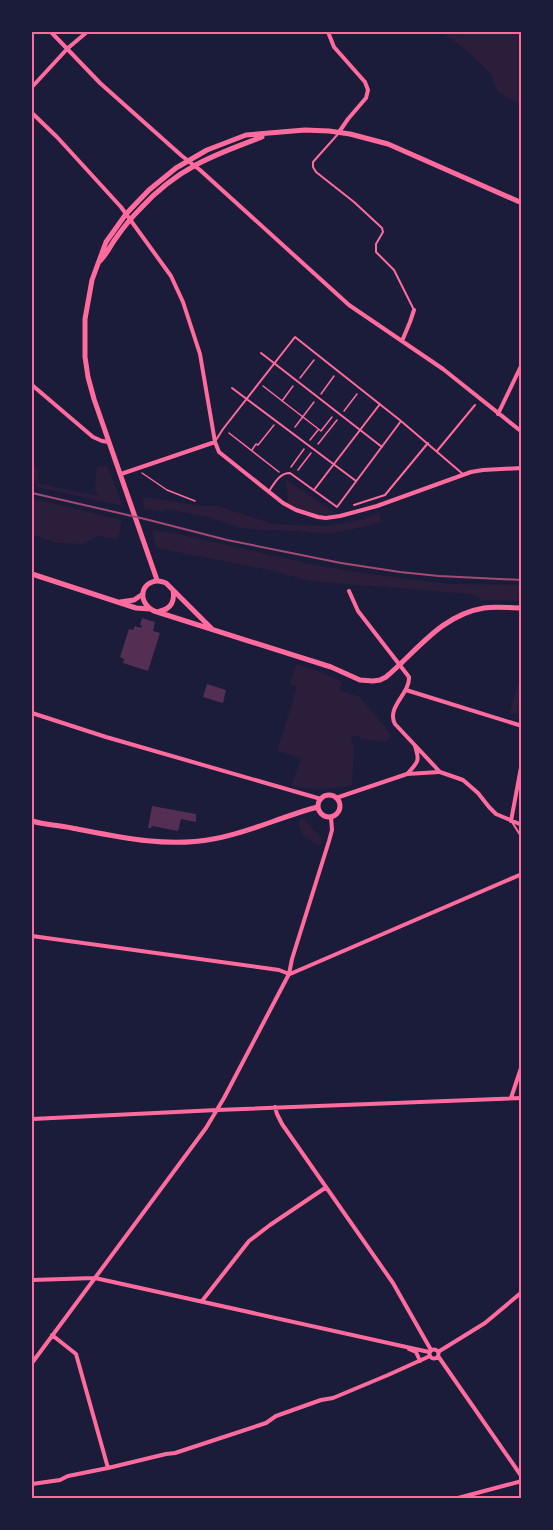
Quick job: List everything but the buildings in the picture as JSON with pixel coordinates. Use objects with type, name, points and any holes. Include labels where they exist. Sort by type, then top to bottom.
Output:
[{"type":"main road","points":[[157,580],[88,377],[84,337],[92,280],[106,242],[126,214],[149,190],[176,168],[221,144],[246,135],[305,130],[339,132],[371,138],[522,203]]},
{"type":"main road","points":[[99,262],[131,220],[164,185],[210,157],[269,134]]},
{"type":"main road","points":[[32,574],[136,608],[150,609],[331,667],[366,681],[386,677],[446,622],[483,608],[522,608]]},
{"type":"main road","points":[[150,609],[144,603],[143,594],[147,585],[157,580],[166,583],[212,629]]},
{"type":"main road","points":[[158,612],[171,605],[173,590]]},
{"type":"main road","points":[[120,602],[134,600],[143,594]]},
{"type":"main road","points":[[327,796],[336,798],[340,808],[337,814],[331,817],[324,816],[318,807],[321,799],[327,796]]},
{"type":"main road","points":[[32,821],[153,842],[205,841],[229,836],[318,807]]},
{"type":"street","points":[[51,32],[100,83],[189,160],[349,306],[443,369],[522,432]]},
{"type":"street","points":[[32,87],[68,48],[87,32]]},
{"type":"street","points":[[328,32],[334,47],[365,82],[368,90],[366,98],[339,132]]},
{"type":"street","points":[[32,112],[126,214],[171,276],[183,302],[200,354],[215,442],[219,452],[268,491],[296,510],[318,518],[327,518],[377,506],[483,470],[522,468]]},
{"type":"street","points":[[402,341],[414,310]]},
{"type":"street","points":[[498,414],[522,364]]},
{"type":"street","points":[[32,386],[93,436],[110,442]]},
{"type":"street","points":[[121,474],[215,442]]},
{"type":"street","points":[[349,591],[358,611],[409,677],[409,683],[393,712],[392,719],[440,772]]},
{"type":"street","points":[[406,690],[522,726]]},
{"type":"street","points":[[32,713],[108,738],[321,799]]},
{"type":"street","points":[[407,774],[417,763],[415,745]]},
{"type":"street","points":[[511,821],[522,762]]},
{"type":"street","points":[[336,798],[407,774],[440,772],[463,780],[496,814],[522,825]]},
{"type":"street","points":[[32,1363],[217,1110],[289,974],[332,830],[331,817]]},
{"type":"street","points":[[32,936],[279,970],[289,974],[522,874]]},
{"type":"street","points":[[510,1099],[522,1065]]},
{"type":"street","points":[[32,1119],[522,1098]]},
{"type":"street","points":[[275,1107],[282,1124],[393,1283],[434,1358],[484,1323],[522,1292]]},
{"type":"street","points":[[202,1301],[249,1241],[325,1188]]},
{"type":"street","points":[[32,1280],[95,1278],[430,1353]]},
{"type":"street","points":[[52,1335],[76,1354],[108,1468]]},
{"type":"street","points":[[408,1348],[416,1352],[420,1361]]},
{"type":"street","points":[[32,1484],[60,1480],[68,1476],[175,1453],[266,1423],[276,1416],[333,1398],[420,1361],[435,1349],[522,1479],[458,1498]]},
{"type":"lane","points":[[339,132],[313,162],[315,172],[354,202],[382,228],[383,232],[376,244],[376,252],[393,270],[414,310]]},
{"type":"lane","points":[[215,442],[295,337],[428,443],[464,475]]},
{"type":"lane","points":[[261,353],[382,447]]},
{"type":"lane","points":[[232,388],[356,481]]},
{"type":"lane","points":[[314,490],[380,404]]},
{"type":"lane","points":[[437,451],[475,405]]},
{"type":"lane","points":[[268,491],[282,474],[290,473],[337,507],[401,421]]},
{"type":"lane","points":[[354,505],[385,495],[428,443]]},
{"type":"lane","points":[[511,821],[522,838]]},
{"type":"path","points":[[259,383],[321,431],[336,412]]},
{"type":"path","points":[[293,476],[361,389]]},
{"type":"path","points":[[252,451],[276,422]]},
{"type":"path","points":[[223,429],[282,474]]},
{"type":"path","points":[[290,473],[290,469],[319,429]]},
{"type":"path","points":[[136,469],[167,490],[195,501]]},
{"type":"shaded area","points":[[442,32],[521,32],[521,105],[498,92],[490,73],[466,50]]},
{"type":"shaded area","points":[[32,461],[39,471],[37,483],[98,496],[95,489],[97,467],[107,465],[123,506],[37,487],[36,483],[32,482]]},
{"type":"shaded area","points":[[286,480],[337,514],[305,515],[287,505]]},
{"type":"shaded area","points":[[143,497],[200,506],[218,506],[273,524],[326,526],[364,519],[379,512],[382,521],[327,534],[241,528],[207,517],[167,509],[162,512],[144,509]]},
{"type":"shaded area","points":[[32,498],[122,520],[118,539],[97,536],[84,544],[56,543],[33,535]]},
{"type":"shaded area","points":[[152,530],[353,572],[450,584],[521,585],[521,601],[480,601],[470,594],[309,581],[274,571],[156,548]]},
{"type":"shaded area","points":[[296,664],[324,673],[342,682],[341,691],[360,697],[392,736],[385,742],[361,739],[357,735],[352,737],[351,742],[354,745],[352,785],[322,789],[291,786],[301,758],[277,751],[297,687],[290,684]]},
{"type":"shaded area","points":[[521,673],[521,713],[509,714]]},
{"type":"shaded area","points":[[303,818],[322,838],[321,846],[302,833],[299,819]]},
{"type":"railway","points":[[32,493],[227,540],[341,563],[439,576],[522,580]]}]
